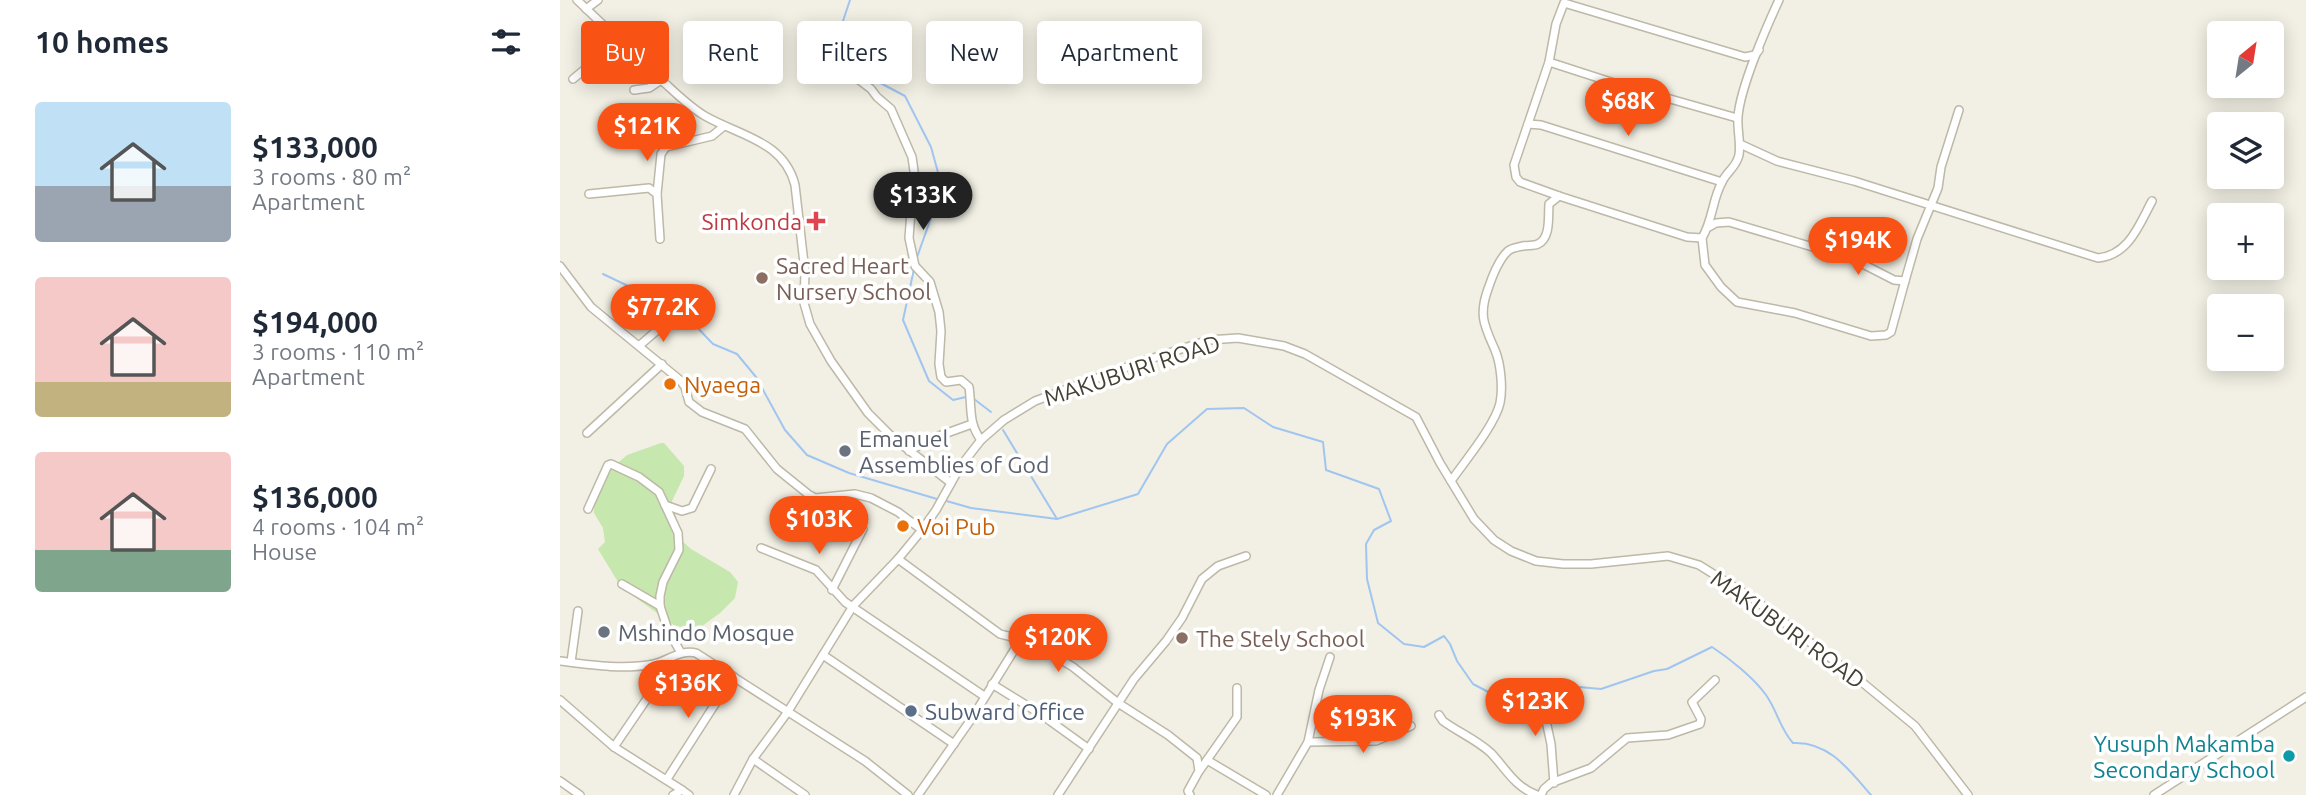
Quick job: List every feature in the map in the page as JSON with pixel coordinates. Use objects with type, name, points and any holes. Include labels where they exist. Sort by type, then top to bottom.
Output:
[{"type":"street","points":[[577,0],[598,21]]},
{"type":"street","points":[[586,9],[598,0]]},
{"type":"street","points":[[1709,228],[1722,181],[1735,166],[1740,144],[1737,118],[1744,90],[1779,0]]},
{"type":"street","points":[[1702,238],[1687,237],[1559,196],[1520,182],[1516,177],[1514,165],[1549,62],[1556,24],[1564,3],[1745,57],[1755,55],[1759,50]]},
{"type":"street","points":[[1549,62],[1737,118]]},
{"type":"street","points":[[573,79],[581,72]]},
{"type":"street","points":[[634,90],[649,88],[655,84]]},
{"type":"street","points":[[666,84],[692,107],[723,126],[768,146],[788,165],[795,185],[805,272],[804,303],[807,318],[831,361],[868,413],[909,451],[951,483]]},
{"type":"street","points":[[864,84],[891,108],[912,157],[914,171],[909,233],[913,261],[930,282],[939,312],[940,376],[946,382],[961,380],[968,387],[969,415],[981,440]]},
{"type":"street","points":[[1905,281],[1894,280],[1853,259],[1729,222],[1716,223],[1702,238],[1705,265],[1721,287],[1737,302],[1795,313],[1871,336],[1886,335],[1891,332],[1905,281],[1938,188],[1941,167],[1959,110]]},
{"type":"street","points":[[1528,124],[1551,128],[1722,181]]},
{"type":"street","points":[[660,239],[657,194],[661,153],[666,148],[712,135],[723,126]]},
{"type":"street","points":[[614,132],[652,130],[666,148]]},
{"type":"street","points":[[1740,144],[1777,162],[1854,181],[2098,258],[2117,254],[2124,248],[2151,201]]},
{"type":"street","points":[[589,194],[645,187],[657,194]]},
{"type":"street","points":[[1451,481],[1498,410],[1501,396],[1498,360],[1482,316],[1486,292],[1503,258],[1511,249],[1537,245],[1543,241],[1547,235],[1549,204],[1559,196]]},
{"type":"street","points":[[561,270],[591,307],[684,384],[689,402],[694,407],[745,429],[777,469],[808,494],[816,498],[855,494],[871,498],[898,512],[922,530]]},
{"type":"street","points":[[639,345],[668,321]]},
{"type":"street","name":"MAKUBURI ROAD","points":[[734,795],[753,759],[787,713],[853,606],[922,530],[960,467],[981,440],[1004,420],[1035,401],[1209,340],[1238,338],[1284,346],[1305,354],[1416,417],[1474,519],[1493,540],[1511,551],[1536,561],[1591,564],[1668,556],[1699,565],[1755,600],[1915,726],[1968,795]]},
{"type":"street","points":[[587,433],[662,364]]},
{"type":"street","points":[[909,451],[933,438],[972,424]]},
{"type":"street","points":[[589,509],[603,472],[611,464],[654,487],[662,496],[680,544],[661,590],[660,606],[668,630],[681,653]]},
{"type":"street","points":[[665,505],[682,511],[692,508],[711,469]]},
{"type":"street","points":[[832,590],[863,529]]},
{"type":"street","points":[[761,548],[816,570],[832,590],[853,606],[984,696]]},
{"type":"street","points":[[1058,795],[1118,702],[1182,618],[1202,579],[1218,566],[1246,556]]},
{"type":"street","points":[[898,559],[1000,634],[1032,642],[1073,667],[1197,758],[1199,771]]},
{"type":"street","points":[[622,584],[660,606]]},
{"type":"street","points":[[571,662],[578,611]]},
{"type":"street","points":[[918,795],[1021,639]]},
{"type":"street","points":[[560,661],[601,667],[632,666],[670,660],[688,651],[696,653],[865,761],[908,795]]},
{"type":"street","points":[[823,655],[954,744]]},
{"type":"street","points":[[1277,795],[1308,742],[1319,690],[1330,657]]},
{"type":"street","points":[[614,747],[661,678],[670,660]]},
{"type":"street","points":[[667,779],[733,676]]},
{"type":"street","points":[[1439,715],[1443,721],[1490,753],[1516,782],[1539,795],[1546,786],[1591,768],[1622,740],[1668,735],[1700,724],[1701,719],[1692,702],[1715,680]]},
{"type":"street","points":[[992,684],[1089,749]]},
{"type":"street","points":[[1188,795],[1199,771],[1237,717],[1237,688]]},
{"type":"street","points":[[2154,795],[2306,697]]},
{"type":"street","points":[[560,700],[614,747],[690,795]]},
{"type":"street","points":[[1542,702],[1554,783]]},
{"type":"street","points":[[1308,742],[1376,741],[1411,726]]},
{"type":"street","points":[[753,759],[805,795]]},
{"type":"street","points":[[1207,760],[1266,795]]},
{"type":"street","points":[[560,781],[580,795]]},
{"type":"street","points":[[673,795],[682,790]]},
{"type":"green space","points":[[664,443],[684,466],[684,476],[672,501],[682,541],[730,572],[738,582],[735,598],[698,629],[675,626],[621,587],[598,549],[605,542],[603,528],[594,513],[595,483],[627,455]]},
{"type":"waterway","points":[[850,0],[843,21],[842,38],[871,78],[905,96],[931,147],[942,187],[916,260]]},
{"type":"waterway","points":[[914,269],[903,320],[929,381],[953,400],[966,397]]},
{"type":"waterway","points":[[603,274],[670,306],[693,323],[713,344],[737,354],[756,377],[785,430],[807,455],[849,473],[937,499]]},
{"type":"waterway","points":[[974,399],[991,412]]},
{"type":"waterway","points":[[943,500],[971,508],[1057,519],[1138,494],[1167,444],[1207,409],[1244,408],[1273,427],[1323,442],[1326,470],[1379,489],[1391,521],[1374,530],[1366,544],[1367,579],[1378,623],[1404,644],[1424,647],[1444,636],[1473,684],[1496,696],[1568,686],[1601,689],[1667,669],[1712,647],[1741,669],[1761,689],[1793,743],[1806,744],[1828,752],[1847,767],[1871,795]]},
{"type":"waterway","points":[[1003,430],[1057,519]]},
{"type":"place","name":"Simkonda","points":[[816,221]]},
{"type":"place","name":"Sacred Heart Nursery School","points":[[762,278]]},
{"type":"place","name":"Nyaega","points":[[670,384]]},
{"type":"place","name":"Emanuel Assemblies of God","points":[[845,451]]},
{"type":"place","name":"Voi Pub","points":[[903,526]]},
{"type":"place","name":"Mshindo Mosque","points":[[604,632]]},
{"type":"place","name":"The Stely School","points":[[1182,638]]},
{"type":"place","name":"Subward Office","points":[[911,711]]},
{"type":"place","name":"Yusuph Makamba Secondary School","points":[[2289,756]]}]
